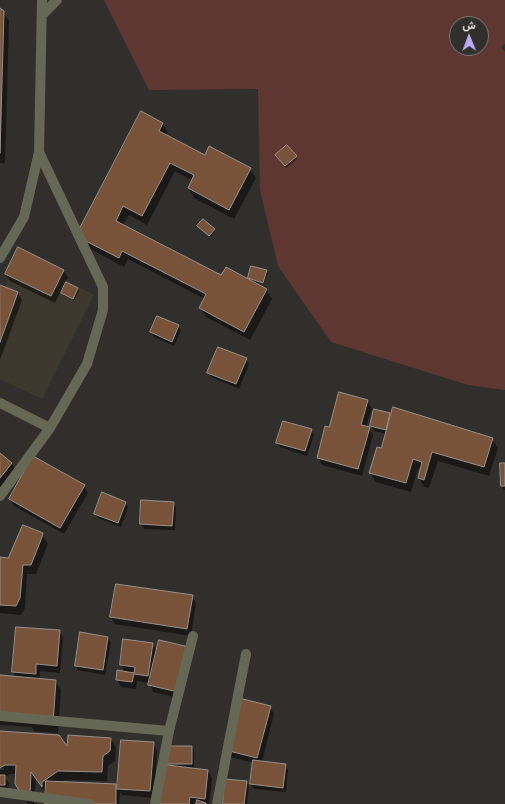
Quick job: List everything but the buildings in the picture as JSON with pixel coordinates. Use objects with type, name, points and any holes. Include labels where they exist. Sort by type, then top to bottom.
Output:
[{"type":"street","points":[[0,258],[24,217],[39,152],[42,0]]},
{"type":"street","points":[[42,15],[57,0]]},
{"type":"street","points":[[0,496],[50,428],[88,364],[103,310],[103,287],[39,152]]},
{"type":"street","points":[[0,403],[50,428]]},
{"type":"street","points":[[155,804],[169,731],[193,636]]},
{"type":"street","points":[[217,804],[246,654]]},
{"type":"street","points":[[0,716],[169,731]]},
{"type":"street","points":[[0,792],[36,801],[89,804]]},
{"type":"shaded area","points":[[104,0],[505,0],[505,44],[501,47],[505,52],[505,390],[468,385],[331,342],[278,266],[260,190],[258,89],[149,90]]},
{"type":"shaded area","points":[[22,257],[94,295],[42,399],[0,379],[0,295]]}]
